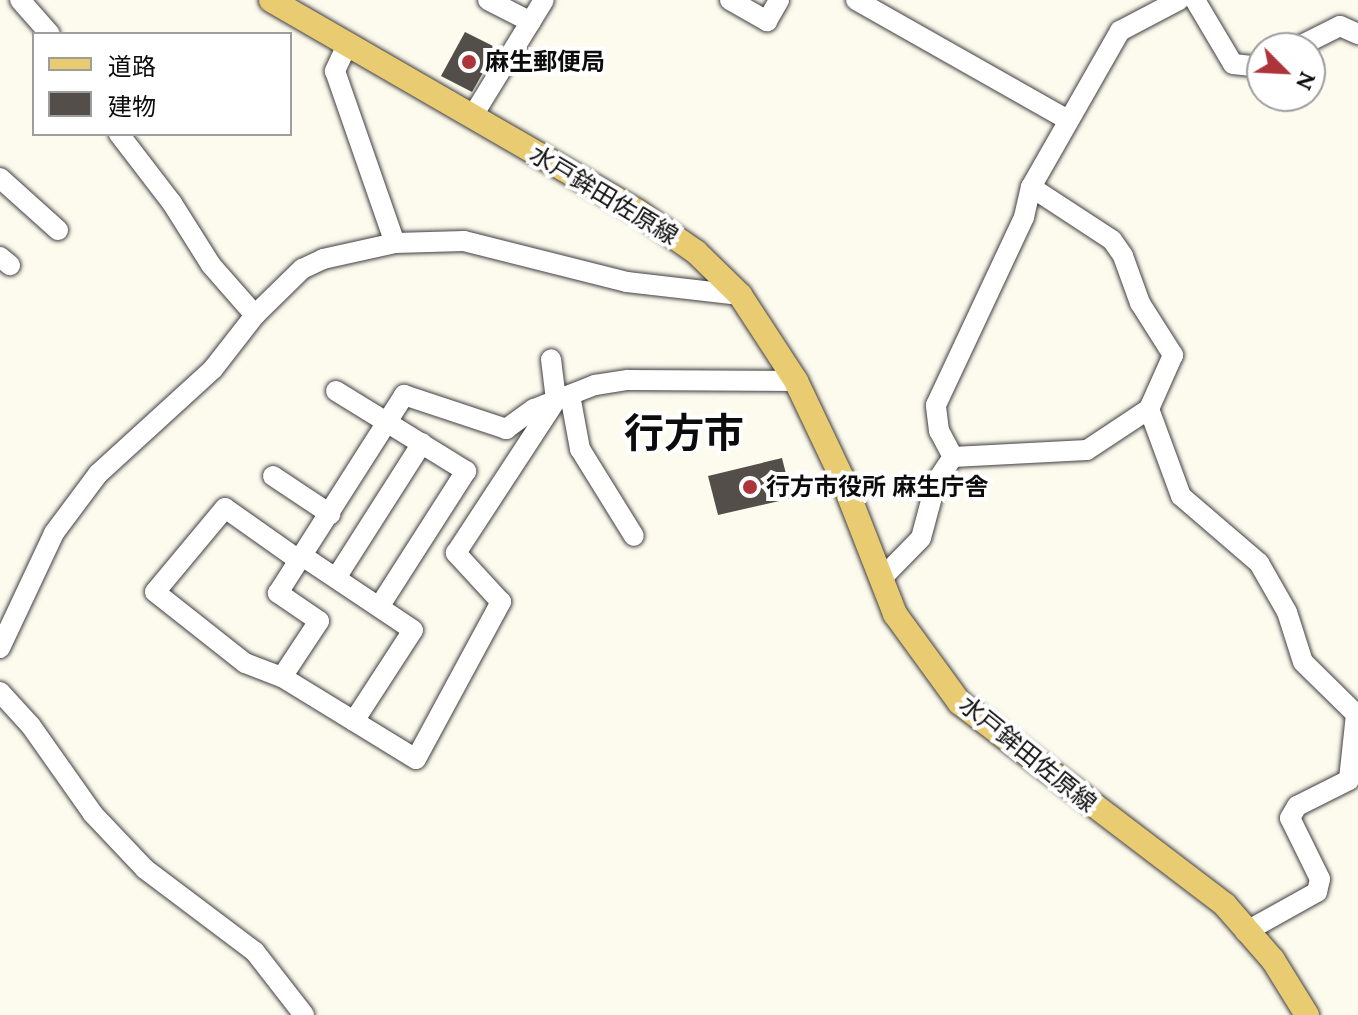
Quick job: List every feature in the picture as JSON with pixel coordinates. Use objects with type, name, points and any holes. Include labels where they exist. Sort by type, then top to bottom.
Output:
[{"type":"main road","name":"水戸鉾田佐原線","points":[[271,0],[637,211],[696,252],[740,295],[796,381],[895,614],[960,703],[1225,905],[1245,932],[1273,960],[1307,1015]]},
{"type":"street","points":[[20,0],[48,32]]},
{"type":"street","points":[[488,0],[531,22]]},
{"type":"street","points":[[472,117],[544,0]]},
{"type":"street","points":[[730,0],[767,21],[779,0]]},
{"type":"street","points":[[856,0],[1066,119]]},
{"type":"street","points":[[953,457],[939,431],[936,405],[1024,217],[1031,187],[1066,119],[1120,31],[1179,0]]},
{"type":"street","points":[[1195,0],[1233,64],[1246,65]]},
{"type":"street","points":[[1326,33],[1340,26],[1358,34]]},
{"type":"street","points":[[347,45],[335,71],[395,243]]},
{"type":"street","points":[[120,136],[211,265],[255,315]]},
{"type":"street","points":[[0,178],[58,230]]},
{"type":"street","points":[[953,457],[1087,450],[1149,409],[1173,355],[1140,303],[1123,256],[1112,240],[1031,187]]},
{"type":"street","points":[[0,648],[49,543],[74,504],[125,444],[213,369],[255,315],[302,269],[345,252],[395,243],[484,243],[572,271],[740,295]]},
{"type":"street","points":[[551,359],[580,449],[634,536]]},
{"type":"street","points":[[282,677],[319,621],[278,593],[304,557],[404,395],[506,429],[563,398],[628,380],[796,381]]},
{"type":"street","points":[[336,391],[466,471],[379,607]]},
{"type":"street","points":[[354,721],[413,630],[304,557],[293,556],[225,508],[155,592],[245,663],[282,677],[416,759],[501,602],[456,553],[563,398]]},
{"type":"street","points":[[1149,409],[1181,496],[1259,563],[1287,612],[1303,662],[1356,714],[1349,780],[1297,806],[1290,818],[1320,879],[1317,892],[1245,932]]},
{"type":"street","points":[[336,578],[422,443]]},
{"type":"street","points":[[881,579],[921,538],[936,482],[953,457]]},
{"type":"street","points":[[273,476],[330,514]]},
{"type":"street","points":[[0,692],[31,726],[93,814],[145,869],[255,952],[304,1015]]},
{"type":"building","points":[[465,32],[497,48],[472,92],[441,76]]},
{"type":"building","name":"行方市役所 麻生庁舎","points":[[782,458],[792,498],[718,515],[708,476]]},
{"type":"place","name":"麻生郵便局","points":[[469,62]]},
{"type":"place","name":"行方市役所 麻生庁舎","points":[[750,487]]},
{"type":"district","name":"行方市","points":[[684,433]]}]
